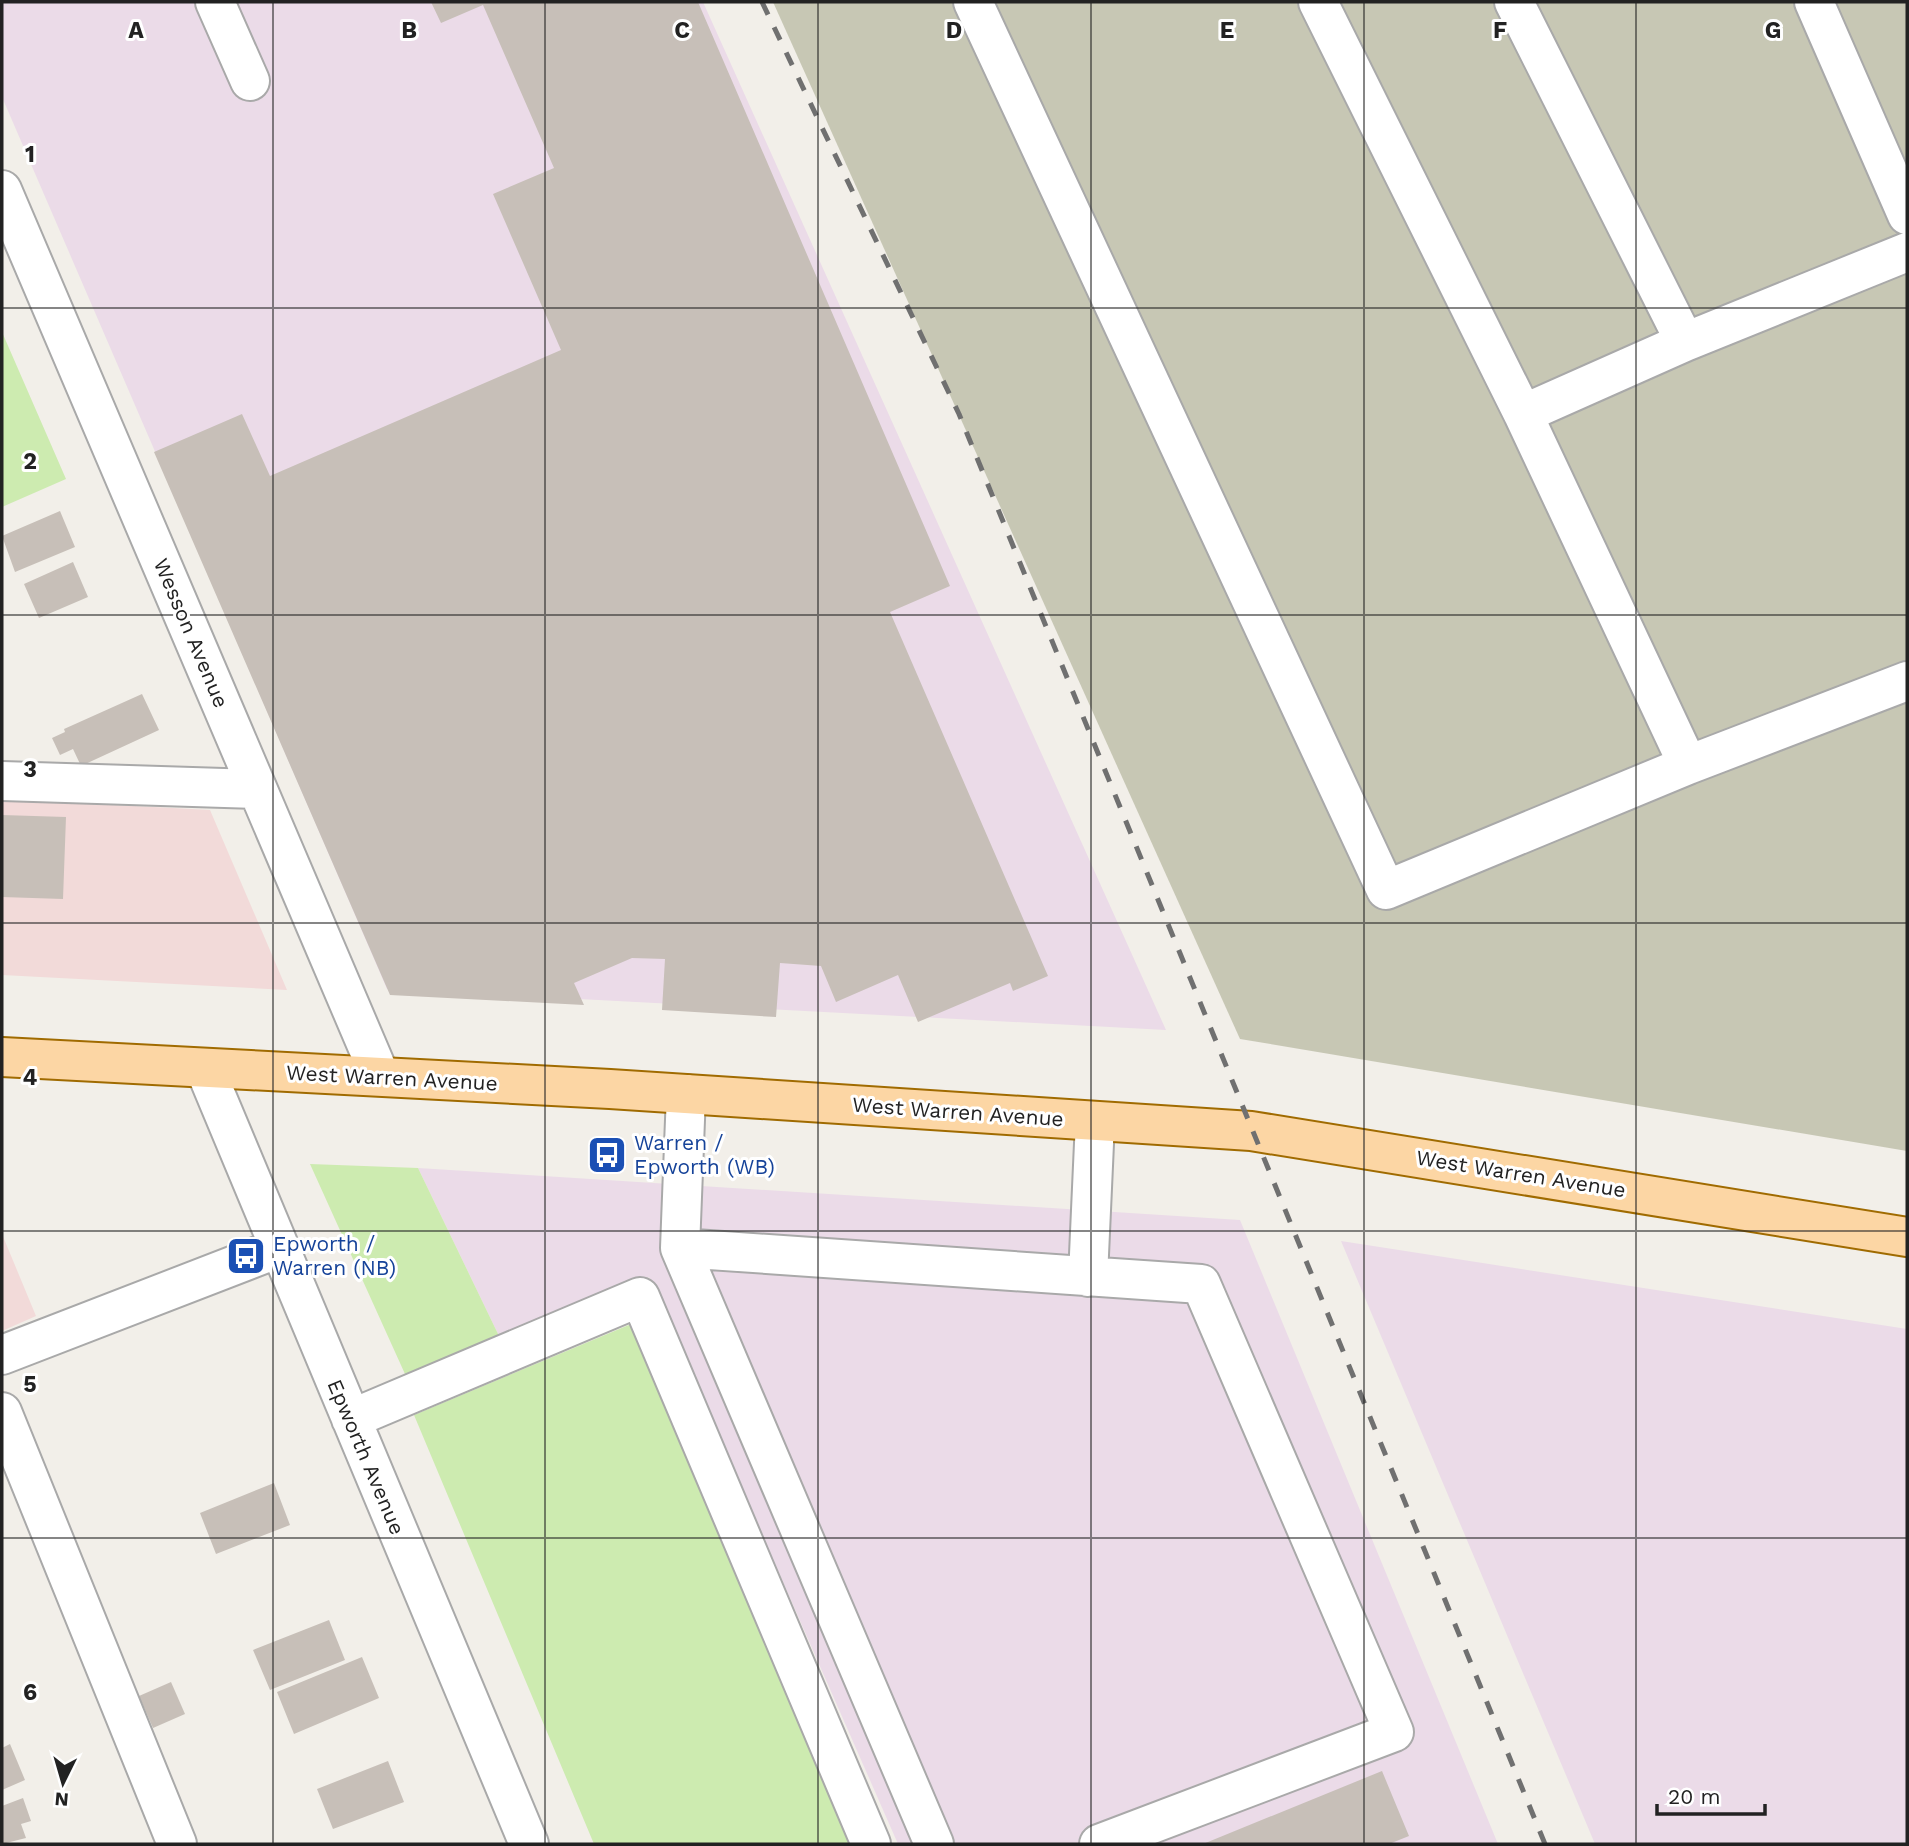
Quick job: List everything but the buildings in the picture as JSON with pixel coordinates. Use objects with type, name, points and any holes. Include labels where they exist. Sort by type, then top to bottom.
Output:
[{"type":"main road","name":"West Warren Avenue","points":[[2,1057],[686,1094],[1251,1131],[1907,1237]]},
{"type":"street","points":[[215,2],[250,81]]},
{"type":"street","points":[[973,2],[1386,890],[1688,765],[1907,681]]},
{"type":"street","points":[[1318,2],[1523,414],[1688,765]]},
{"type":"street","points":[[1514,2],[1685,342]]},
{"type":"street","points":[[1814,2],[1907,215]]},
{"type":"street","name":"Wesson Avenue","points":[[2,190],[380,1076]]},
{"type":"street","points":[[1523,414],[1685,342],[1907,253]]},
{"type":"street","points":[[2,781],[257,789]]},
{"type":"street","name":"Epworth Avenue","points":[[205,1069],[529,1844]]},
{"type":"street","points":[[686,1094],[680,1248],[934,1844]]},
{"type":"street","points":[[1088,1277],[1095,1121]]},
{"type":"street","points":[[2,1355],[279,1248]]},
{"type":"street","points":[[680,1248],[1201,1284],[1394,1732],[1099,1844]]},
{"type":"street","points":[[351,1419],[640,1297],[871,1844]]},
{"type":"street","points":[[2,1412],[177,1844]]},
{"type":"shaded area","points":[[2,2],[703,2],[1166,1030],[387,989],[2,97]]},
{"type":"shaded area","points":[[773,2],[1907,2],[1907,1151],[1240,1039]]},
{"type":"shaded area","points":[[2,799],[210,810],[287,990],[2,975]]},
{"type":"shaded area","points":[[418,1168],[1240,1220],[1498,1844],[898,1844],[649,1277],[499,1336]]},
{"type":"shaded area","points":[[2,1234],[36,1316],[2,1331]]},
{"type":"shaded area","points":[[1341,1241],[1907,1329],[1907,1844],[1595,1844]]},
{"type":"green space","points":[[2,332],[66,479],[2,507]]},
{"type":"green space","points":[[310,1164],[418,1168],[499,1336],[405,1374]]},
{"type":"green space","points":[[636,1322],[856,1844],[594,1844],[414,1415]]},
{"type":"railway","points":[[762,2],[959,414],[1545,1844]]},
{"type":"place","name":"Warren / Epworth (WB)","points":[[607,1155]]},
{"type":"place","name":"Epworth / Warren (NB)","points":[[246,1256]]}]
